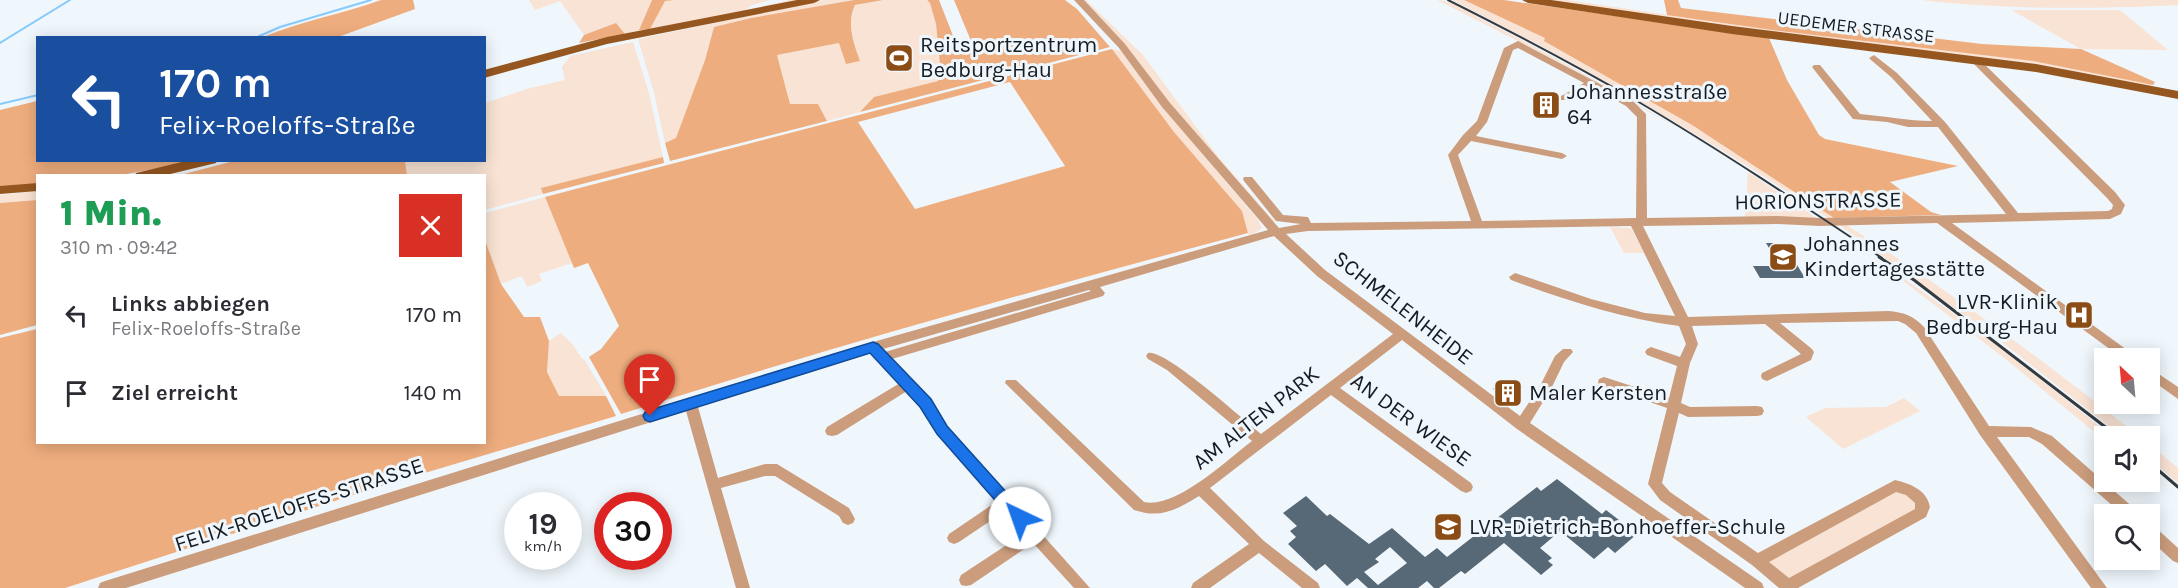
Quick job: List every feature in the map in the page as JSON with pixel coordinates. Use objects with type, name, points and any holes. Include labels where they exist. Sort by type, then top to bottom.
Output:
[{"type":"main road","points":[[486,73],[555,54],[635,36],[814,0]]},
{"type":"main road","name":"UEDEMER STRASSE","points":[[1528,0],[1801,39],[2036,68],[2178,95]]},
{"type":"main road","points":[[150,174],[201,162]]},
{"type":"main road","points":[[0,190],[36,187]]},
{"type":"street","name":"SCHMELENHEIDE","points":[[1079,0],[1122,46],[1184,128],[1276,232],[1321,273],[1522,424],[1757,588]]},
{"type":"street","points":[[1478,225],[1453,156],[1482,122],[1509,48],[1513,45],[1525,46],[1630,104],[1642,116],[1639,222],[1692,344],[1684,363],[1655,484],[1665,496],[1757,561],[1789,587],[1921,513],[1922,501],[1908,489],[1895,486],[1757,561]]},
{"type":"street","points":[[1874,58],[1894,75],[1941,124],[2015,217]]},
{"type":"street","name":"HORIONSTRASSE","points":[[1276,232],[1308,227],[1939,219],[2109,215],[2117,211],[2119,205],[1975,60]]},
{"type":"street","points":[[1817,67],[1857,117],[1887,119],[1908,124],[1941,124]]},
{"type":"street","points":[[1565,98],[1591,83]]},
{"type":"street","points":[[1467,137],[1562,156]]},
{"type":"street","name":"HORIONSTRASSE","points":[[1248,179],[1280,218],[1304,219],[1308,227]]},
{"type":"street","points":[[1939,219],[2116,348]]},
{"type":"street","name":"FELIX-ROELOFFS-STRASSE","points":[[105,588],[690,403],[1099,293],[1091,284],[1276,232]]},
{"type":"street","points":[[1515,277],[1589,303],[1645,317],[1684,322],[1888,315],[1912,321],[1985,431],[2100,588]]},
{"type":"street","points":[[1767,319],[1808,352],[1807,357],[1767,376]]},
{"type":"street","name":"AM ALTEN PARK","points":[[1313,588],[1259,545],[1200,488],[1400,334]]},
{"type":"street","points":[[1522,424],[1546,386],[1559,359],[1567,352]]},
{"type":"street","points":[[1651,352],[1684,363]]},
{"type":"street","points":[[877,353],[926,403],[942,430],[1083,588]]},
{"type":"street","points":[[1152,356],[1171,367],[1261,441]]},
{"type":"street","points":[[2160,380],[2178,394]]},
{"type":"street","points":[[1604,382],[1674,405],[1688,412],[1757,411]]},
{"type":"street","points":[[1011,383],[1139,506],[1147,510],[1161,509],[1200,488]]},
{"type":"street","points":[[832,431],[907,385]]},
{"type":"street","name":"AN DER WIESE","points":[[1330,387],[1466,487]]},
{"type":"street","points":[[690,403],[743,588]]},
{"type":"street","points":[[1985,431],[2031,432],[2047,440],[2120,504]]},
{"type":"street","points":[[714,485],[765,470],[777,470],[844,512],[848,519]]},
{"type":"street","points":[[954,537],[1006,503]]},
{"type":"street","points":[[966,580],[1035,534]]},
{"type":"street","points":[[2160,540],[2178,557]]},
{"type":"street","points":[[1198,588],[1259,545]]},
{"type":"shaded area","points":[[381,0],[413,0],[415,9],[341,36],[266,36],[292,26]]},
{"type":"shaded area","points":[[529,0],[652,0],[639,30],[625,34],[616,24],[584,35],[560,1],[535,10]]},
{"type":"shaded area","points":[[652,0],[674,0],[665,1],[650,29],[639,30]]},
{"type":"shaded area","points":[[665,0],[770,0],[752,5],[745,10],[790,0],[804,0],[640,33],[639,30],[650,28]]},
{"type":"shaded area","points":[[824,0],[854,0],[751,18],[714,27],[705,60],[676,138],[665,143],[654,93],[638,39]]},
{"type":"shaded area","points":[[854,0],[883,0],[855,5],[852,12],[852,33],[860,61],[846,64],[839,43],[777,55],[790,104],[818,104],[827,121],[670,161],[665,143],[676,138],[705,60],[714,27],[751,18]]},
{"type":"shaded area","name":"Reitsportzentrum Bedburg-Hau","points":[[883,0],[926,0],[930,2],[936,24],[941,75],[938,81],[874,97],[860,112],[827,121],[818,104],[790,104],[777,55],[839,43],[859,61],[851,26],[852,12],[855,5]]},
{"type":"shaded area","points":[[927,0],[939,0],[959,51],[971,41],[954,0],[1065,0],[1077,9],[1110,47],[860,112],[874,97],[938,81],[941,75],[936,24]]},
{"type":"shaded area","points":[[1083,0],[1086,0],[1143,55],[1219,158],[1275,222],[1270,222]]},
{"type":"shaded area","points":[[1437,0],[1450,2],[1463,8],[1683,131],[1561,63]]},
{"type":"shaded area","points":[[1452,0],[1464,0],[1545,38],[1545,41],[1692,125],[1834,218],[1828,218],[1736,159],[1596,76]]},
{"type":"shaded area","points":[[1464,0],[1504,0],[1769,38],[1787,80],[1819,135],[1825,139],[1958,166],[1890,182],[1931,212],[1941,215],[1834,218],[1692,125],[1544,41],[1545,38]]},
{"type":"shaded area","points":[[1543,0],[1568,0],[1772,30],[2034,61],[2153,85],[2151,87]]},
{"type":"shaded area","points":[[1664,0],[1678,0],[1681,8],[1982,44],[2081,49],[2155,82],[2153,85],[2033,61],[1667,15]]},
{"type":"shaded area","points":[[1921,0],[2178,0],[2178,5],[2049,8],[1985,6]]},
{"type":"shaded area","points":[[2011,10],[2120,10],[2168,50],[2081,49]]},
{"type":"shaded area","points":[[616,23],[625,34],[579,43],[584,35]]},
{"type":"shaded area","points":[[633,42],[649,93],[663,157],[542,188],[543,194],[486,210],[486,174],[407,174],[405,162],[486,162],[486,103],[530,88],[565,80],[562,67],[570,56]]},
{"type":"shaded area","points":[[1112,49],[1121,51],[1158,101],[1258,220],[1262,228],[1250,236],[1242,211],[1174,132]]},
{"type":"shaded area","points":[[1112,49],[1174,132],[1242,211],[1248,233],[934,320],[621,414],[589,357],[601,349],[619,326],[588,263],[574,268],[545,197]],"holes":[[[1010,82],[1065,166],[915,209],[858,122]]]},
{"type":"shaded area","points":[[36,101],[36,162],[192,162],[126,174],[36,174],[36,185],[0,188],[0,110]]},
{"type":"shaded area","points":[[663,157],[664,163],[543,194],[541,188]]},
{"type":"shaded area","points":[[230,162],[405,162],[407,174],[184,174]]},
{"type":"shaded area","points":[[1748,172],[1818,219],[1745,218]]},
{"type":"shaded area","points":[[36,191],[36,200],[0,203],[0,195]]},
{"type":"shaded area","points":[[545,197],[572,263],[539,274],[542,281],[527,287],[522,276],[501,284],[486,243],[486,213]]},
{"type":"shaded area","points":[[36,200],[36,325],[0,335],[0,203]]},
{"type":"shaded area","points":[[1838,224],[1845,224],[1883,249],[2031,353],[2094,401],[2094,414],[2110,414],[2126,426],[2108,426],[2012,350]]},
{"type":"shaded area","points":[[1610,227],[1631,228],[1644,253],[1624,253]]},
{"type":"shaded area","points":[[486,243],[501,284],[524,317],[540,317],[549,341],[547,372],[559,396],[606,396],[616,416],[378,487],[65,588],[0,588],[0,338],[36,329],[36,444],[486,444]]},
{"type":"shaded area","points":[[1873,258],[1995,344],[2098,426],[2094,426],[2094,432],[2003,357]]},
{"type":"shaded area","points":[[561,333],[584,359],[606,396],[559,396],[547,372],[549,341]]},
{"type":"shaded area","points":[[1904,398],[1920,411],[1843,449],[1806,417],[1825,408],[1886,407]]},
{"type":"shaded area","points":[[2160,453],[2178,468],[2178,483],[2160,468]]},
{"type":"shaded area","points":[[1895,492],[1906,495],[1915,502],[1916,510],[1791,577],[1787,578],[1769,564],[1769,560]]},
{"type":"building","name":"Johannes Kindertagesstätte","points":[[1766,243],[1780,243],[1786,247],[1805,278],[1760,278],[1753,266],[1780,266]]},
{"type":"building","name":"Maler Kersten","points":[[1500,383],[1520,394],[1511,402],[1493,389]]},
{"type":"building","name":"LVR-Dietrich-Bonhoeffer-Schule","points":[[1557,479],[1602,514],[1606,510],[1637,534],[1615,553],[1608,547],[1594,559],[1560,531],[1540,548],[1552,558],[1548,561],[1553,565],[1541,575],[1504,543],[1465,574],[1461,571],[1439,588],[1434,588],[1427,581],[1418,588],[1368,588],[1357,578],[1347,586],[1325,564],[1316,571],[1288,544],[1296,537],[1290,531],[1297,526],[1283,513],[1306,496],[1327,516],[1330,514],[1369,544],[1392,528],[1425,557],[1437,548],[1447,557],[1537,487],[1541,491]],"holes":[[[1390,547],[1407,563],[1378,585],[1364,572],[1379,562],[1375,559]]]},
{"type":"waterway","points":[[0,43],[70,0]]},
{"type":"waterway","points":[[260,36],[280,27],[371,0]]},
{"type":"waterway","points":[[0,104],[36,95]]},
{"type":"railway","points":[[1448,0],[1637,101],[1730,158],[1882,258]]},
{"type":"railway","points":[[1879,257],[1914,280],[2104,426]]},
{"type":"railway","points":[[2160,472],[2178,487]]},
{"type":"place","name":"Reitsportzentrum Bedburg-Hau","points":[[899,58]]},
{"type":"place","name":"Johannesstraße 64","points":[[1546,105]]},
{"type":"place","name":"Johannes Kindertagesstätte","points":[[1783,257]]},
{"type":"place","name":"LVR-Klinik Bedburg-Hau","points":[[2079,315]]},
{"type":"place","name":"Maler Kersten","points":[[1508,393]]},
{"type":"place","name":"LVR-Dietrich-Bonhoeffer-Schule","points":[[1448,527]]},
{"type":"route","points":[[650,416],[873,347],[926,403],[942,430],[1020,518]]}]
